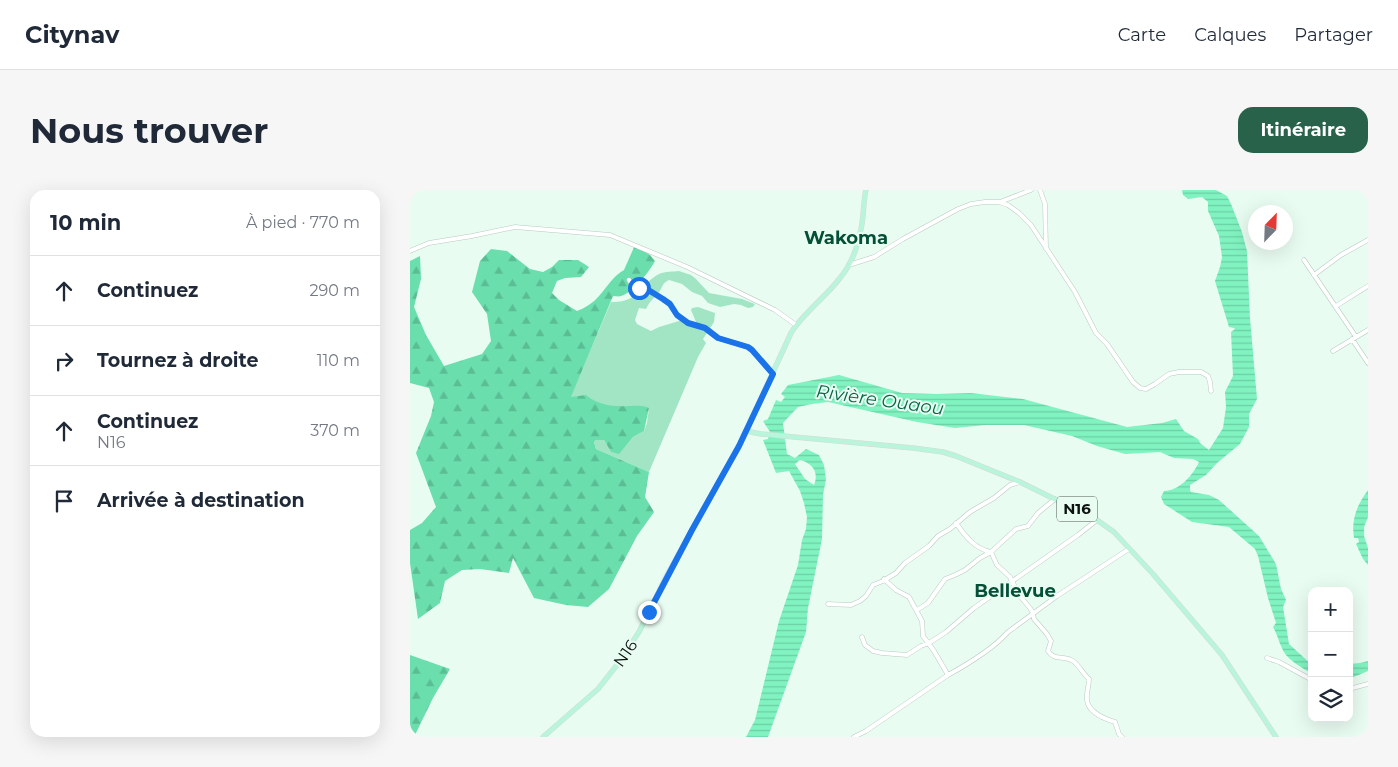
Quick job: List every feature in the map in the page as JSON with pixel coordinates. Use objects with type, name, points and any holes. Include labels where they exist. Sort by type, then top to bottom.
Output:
[{"type":"main road","name":"N16","points":[[543,737],[598,690],[639,632],[687,538],[739,446],[791,333],[796,325],[842,277],[861,231],[866,190]]},
{"type":"main road","name":"N16","points":[[746,431],[943,452],[1020,482],[1097,520],[1114,532],[1153,574],[1222,655],[1276,737]]},
{"type":"street","points":[[848,265],[874,257],[902,239],[958,210],[978,203],[1000,202],[1031,190]]},
{"type":"street","points":[[1040,190],[1045,204],[1046,249]]},
{"type":"street","points":[[1000,202],[1019,213],[1031,225],[1075,292],[1096,333],[1107,344],[1133,382],[1140,388],[1146,389],[1169,374],[1200,372],[1208,376],[1211,391]]},
{"type":"street","points":[[410,251],[429,243],[514,228],[610,235],[687,267],[775,310],[796,325]]},
{"type":"street","points":[[1314,275],[1341,255],[1366,241],[1368,247]]},
{"type":"street","points":[[1304,260],[1336,306],[1368,363]]},
{"type":"street","points":[[629,280],[633,286],[650,291],[670,304],[677,315],[688,323],[705,328],[718,338],[748,347],[773,374]]},
{"type":"street","points":[[1336,306],[1368,286]]},
{"type":"street","points":[[1333,351],[1368,330]]},
{"type":"street","points":[[828,604],[851,604],[860,601],[874,585],[896,573],[905,563],[970,512],[994,498],[1010,485],[1020,482]]},
{"type":"street","points":[[917,610],[928,603],[945,579],[965,570],[991,552],[1016,529],[1028,526],[1038,513],[1056,499]]},
{"type":"street","points":[[862,637],[865,646],[873,651],[907,655],[946,632],[974,608],[1013,582],[1058,548],[1078,536],[1097,520]]},
{"type":"street","points":[[956,523],[974,545],[982,550],[991,552]]},
{"type":"street","points":[[854,737],[866,731],[948,675],[962,668],[1001,640],[1008,632],[1033,613],[1129,549]]},
{"type":"street","points":[[991,552],[997,565],[1013,582],[1019,595],[1033,613],[1034,620],[1051,641],[1048,651],[1050,656],[1069,659],[1074,662],[1089,679],[1087,701],[1091,709],[1103,718],[1115,722],[1122,737]]},
{"type":"street","points":[[884,579],[896,590],[909,597],[922,621],[923,636],[948,675]]},
{"type":"street","points":[[1267,658],[1279,662],[1308,678]]},
{"type":"street","points":[[1353,688],[1368,684]]},
{"type":"shaded area","points":[[679,271],[691,275],[709,293],[742,299],[755,304],[753,307],[748,308],[734,304],[720,307],[708,303],[702,296],[692,292],[682,284],[669,280],[646,309],[639,308],[635,320],[637,324],[651,331],[679,321],[696,325],[692,308],[698,307],[715,313],[714,322],[703,339],[706,343],[698,357],[649,472],[596,449],[594,442],[599,437],[604,440],[611,452],[619,453],[633,437],[644,431],[649,408],[620,409],[570,398],[611,302],[628,300],[659,274]]},
{"type":"green space","points":[[635,245],[650,255],[655,261],[645,276],[631,291],[620,296],[613,296],[571,397],[586,395],[606,405],[649,408],[644,431],[633,437],[619,454],[611,452],[604,440],[596,440],[594,442],[596,449],[649,472],[645,497],[654,512],[637,536],[609,589],[588,607],[566,605],[534,598],[513,558],[509,573],[480,569],[462,570],[445,581],[440,603],[418,619],[410,563],[410,530],[422,523],[436,507],[416,453],[431,416],[434,402],[429,388],[410,383],[410,261],[420,256],[421,279],[414,307],[426,335],[444,366],[482,354],[491,341],[487,314],[472,292],[480,261],[491,249],[507,251],[530,269],[543,272],[559,260],[578,260],[589,267],[581,277],[565,278],[557,281],[552,293],[559,300],[577,311],[594,301],[614,278],[624,270]]},
{"type":"green space","points":[[410,655],[450,669],[414,737],[410,737]]},
{"type":"water","name":"Rivière Ouaou","points":[[1182,190],[1216,190],[1227,196],[1242,232],[1247,251],[1250,318],[1257,399],[1249,414],[1249,427],[1240,444],[1206,475],[1190,485],[1190,490],[1191,492],[1209,495],[1219,500],[1259,536],[1276,564],[1281,589],[1286,600],[1283,607],[1289,644],[1308,661],[1308,671],[1290,659],[1283,651],[1273,627],[1276,623],[1255,549],[1229,527],[1192,522],[1164,504],[1161,497],[1164,491],[1175,488],[1185,481],[1199,462],[1193,459],[1174,458],[1160,452],[1125,454],[1072,436],[1024,425],[986,425],[955,428],[917,422],[828,402],[798,407],[783,423],[787,454],[795,458],[806,449],[819,455],[824,465],[826,479],[823,495],[822,539],[808,608],[806,632],[768,737],[746,737],[755,720],[779,621],[798,565],[802,540],[806,529],[807,517],[800,491],[789,471],[776,473],[763,440],[768,439],[770,432],[763,421],[768,419],[776,400],[781,402],[785,397],[781,394],[788,385],[839,375],[902,393],[971,393],[1023,399],[1127,427],[1162,423],[1176,419],[1184,431],[1198,439],[1209,450],[1223,428],[1226,407],[1225,392],[1233,376],[1231,332],[1235,329],[1229,327],[1215,281],[1222,257],[1219,236],[1208,211],[1208,202],[1202,197],[1188,199],[1183,195]],"holes":[[[800,460],[808,463],[814,469],[816,476],[814,485],[805,479],[795,464]]]},
{"type":"water","points":[[1368,490],[1368,517],[1364,527],[1364,536],[1368,548],[1368,565],[1356,544],[1359,542],[1358,538],[1354,538],[1353,525],[1356,512]]},
{"type":"water","points":[[1368,661],[1368,671],[1353,677],[1353,664]]},
{"type":"district","name":"Wakoma","points":[[846,238]]},
{"type":"district","name":"Bellevue","points":[[1015,591]]},
{"type":"route","points":[[639,288],[650,291],[663,299],[670,304],[677,315],[688,323],[705,328],[725,341],[748,347],[773,374],[739,446],[667,575],[649,612]]}]
